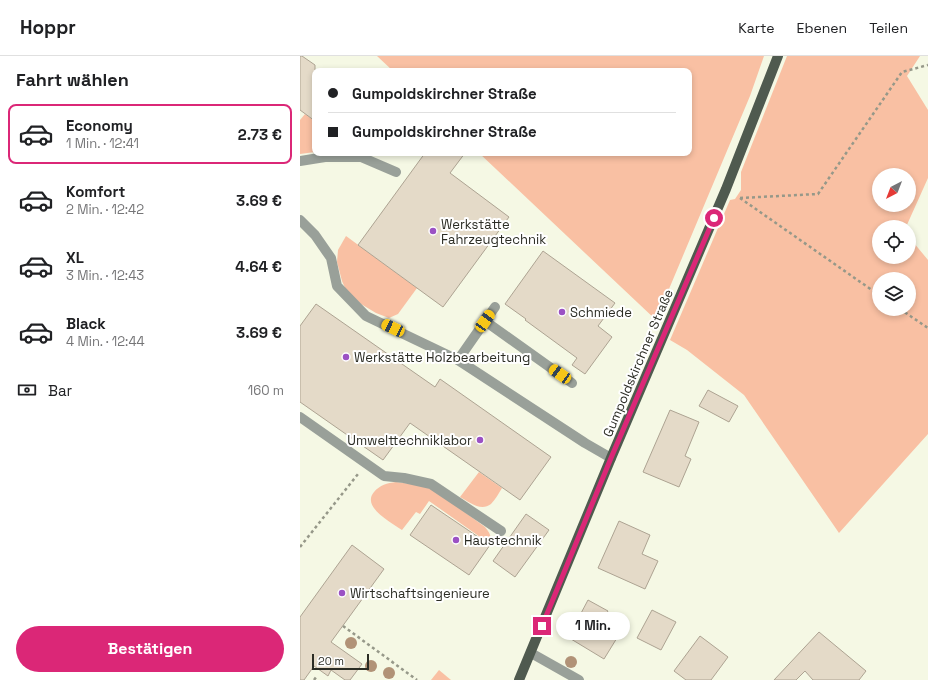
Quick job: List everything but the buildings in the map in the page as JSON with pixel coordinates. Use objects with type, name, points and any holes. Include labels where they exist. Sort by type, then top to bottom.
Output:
[{"type":"main road","name":"Gumpoldskirchner Straße","points":[[520,680],[611,458],[726,189],[778,56]]},
{"type":"street","points":[[300,161],[326,157],[362,158],[396,172]]},
{"type":"street","points":[[300,220],[315,235],[331,258],[337,286],[366,316],[458,360],[585,443],[611,458]]},
{"type":"street","points":[[458,360],[495,307]]},
{"type":"street","points":[[485,321],[572,383]]},
{"type":"street","points":[[300,416],[384,476],[404,478],[431,484],[501,530]]},
{"type":"street","points":[[531,653],[579,680]]},
{"type":"path","points":[[740,198],[818,194],[902,72],[928,65]]},
{"type":"path","points":[[726,189],[872,290]]},
{"type":"path","points":[[910,316],[928,328]]},
{"type":"path","points":[[300,547],[366,464]]},
{"type":"path","points":[[343,626],[417,680]]},
{"type":"path","points":[[314,680],[317,676]]},
{"type":"shaded area","points":[[377,56],[764,56],[750,96],[656,320],[482,156],[692,156],[692,68],[390,68]]},
{"type":"shaded area","points":[[787,56],[920,56],[907,76],[928,110],[928,178],[916,205],[916,168],[872,168],[872,212],[913,212],[909,220],[872,220],[872,264],[916,264],[916,245],[928,260],[928,434],[839,533],[744,395],[687,350],[670,340],[730,200],[735,199],[741,190],[741,172]]},
{"type":"shaded area","points":[[305,114],[312,119],[312,152],[300,154],[300,120]]},
{"type":"shaded area","points":[[346,236],[417,288],[398,314],[389,318],[376,313],[361,304],[346,290],[337,262],[338,250]]},
{"type":"shaded area","points":[[479,472],[502,488],[491,504],[483,507],[471,504],[460,497]]},
{"type":"shaded area","points":[[396,482],[426,486],[436,491],[485,527],[490,535],[490,544],[429,501],[420,514],[416,512],[402,530],[379,514],[371,503],[371,498],[376,490],[381,486]]},
{"type":"shaded area","points":[[439,670],[451,680],[431,680]]},
{"type":"place","name":"Werkstätte Fahrzeugtechnik","points":[[433,231]]},
{"type":"place","name":"Schmiede","points":[[562,312]]},
{"type":"place","name":"Werkstätte Holzbearbeitung","points":[[346,357]]},
{"type":"place","name":"Umwelttechniklabor","points":[[480,440]]},
{"type":"place","name":"Haustechnik","points":[[456,540]]},
{"type":"place","name":"Wirtschaftsingenieure","points":[[342,593]]},
{"type":"route","points":[[542,626],[611,458],[714,218]]}]
